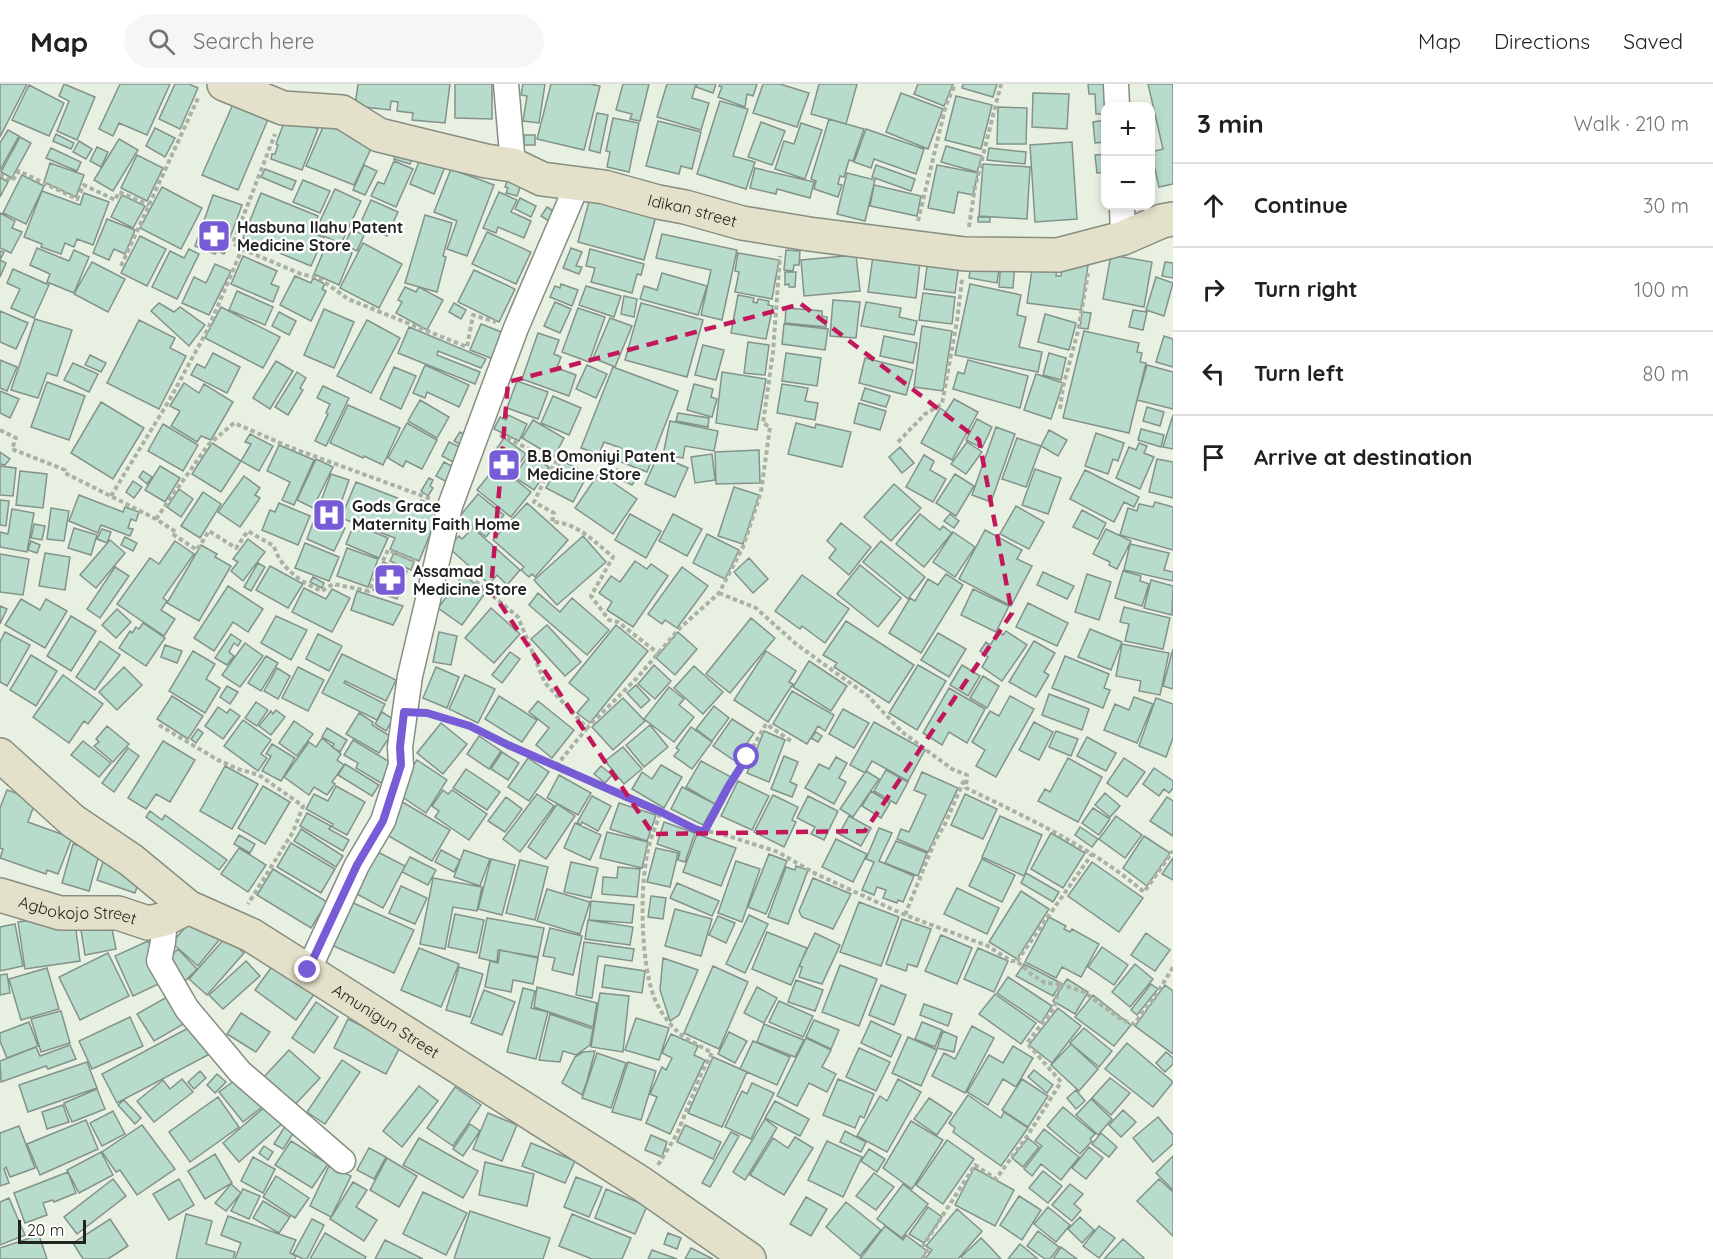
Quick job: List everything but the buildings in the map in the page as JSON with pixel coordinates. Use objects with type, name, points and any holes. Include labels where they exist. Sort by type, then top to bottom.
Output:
[{"type":"street","points":[[506,84],[513,165]]},
{"type":"street","points":[[1116,84],[1117,102]]},
{"type":"street","name":"Idikan street","points":[[212,89],[283,108],[342,112],[379,135],[486,161],[513,165],[542,179],[578,183],[685,207],[742,223],[911,248],[965,254],[1058,255],[1108,242],[1173,219]]},
{"type":"street","points":[[308,970],[357,865],[383,821],[401,765],[400,747],[404,712],[450,506],[516,328],[578,183]]},
{"type":"street","points":[[1108,242],[1120,210]]},
{"type":"street","name":"Amunigun Street","points":[[0,755],[73,821],[131,861],[177,913],[234,927],[252,935],[642,1184],[749,1259]]},
{"type":"street","name":"Agbokojo Street","points":[[0,895],[60,913],[118,913],[148,923],[177,913]]},
{"type":"street","points":[[177,913],[163,942],[159,961],[187,1009],[240,1072],[343,1161]]},
{"type":"path","points":[[911,248],[946,105],[955,84]]},
{"type":"path","points":[[898,442],[924,414],[942,404],[960,305],[975,187],[1000,84]]},
{"type":"path","points":[[121,266],[149,205],[212,89]]},
{"type":"path","points":[[283,108],[259,179],[233,243],[301,274],[319,278],[348,299],[467,347],[473,315],[516,328]]},
{"type":"path","points":[[0,174],[12,181],[19,171],[77,199],[84,185],[114,200],[119,192],[149,205]]},
{"type":"path","points":[[556,766],[587,728],[659,654],[680,628],[719,592],[743,547],[762,492],[770,427],[764,423],[773,352],[782,228]]},
{"type":"path","points":[[1060,410],[1063,387],[1078,331],[1108,242]]},
{"type":"path","points":[[111,496],[170,399],[208,329],[242,249]]},
{"type":"path","points":[[156,519],[207,445],[234,423],[292,448],[450,506]]},
{"type":"path","points":[[0,430],[16,438],[12,449],[65,470],[65,473],[156,519],[176,532],[174,535],[197,550],[209,531],[236,548],[248,531],[274,546],[277,557],[305,584],[322,591],[333,584],[369,591],[388,550],[435,569],[462,570],[518,617],[545,683],[587,728]]},
{"type":"path","points":[[478,431],[501,435],[556,462],[545,478],[534,502],[554,513],[552,522],[564,522],[580,530],[613,557],[591,596],[609,620],[618,622],[659,654]]},
{"type":"path","points":[[719,592],[756,608],[796,644],[868,696],[902,732],[952,769],[967,775]]},
{"type":"path","points":[[404,712],[427,713],[470,726],[695,829],[722,834],[778,852],[816,874],[905,915],[988,946],[1011,961],[1017,961],[1045,983],[1060,984],[1084,992],[1122,1020],[1134,1024],[1155,997],[1173,967]]},
{"type":"path","points":[[704,832],[766,724],[791,741]]},
{"type":"path","points":[[159,725],[218,760],[259,775],[303,806],[293,832],[234,927]]},
{"type":"path","points":[[967,775],[966,788],[1048,828],[1121,873],[1144,892],[1173,851]]},
{"type":"path","points":[[905,915],[930,852],[967,775]]},
{"type":"path","points":[[642,1184],[652,1174],[676,1134],[712,1053],[678,1033],[669,1022],[654,998],[647,965],[643,916],[645,873],[650,843],[661,812]]},
{"type":"path","points":[[1017,961],[1092,854]]},
{"type":"path","points":[[923,1259],[928,1252],[923,1246],[975,1165],[996,1179],[1028,1136],[1061,1082],[1027,1043],[1054,1008],[1060,984]]},
{"type":"highlighted area","points":[[801,304],[979,440],[1012,613],[865,831],[653,834],[491,590],[508,382]]},
{"type":"place","name":"Hasbuna Ilahu Patent Medicine Store","points":[[214,236]]},
{"type":"place","name":"B.B Omoniyi Patent Medicine Store","points":[[504,465]]},
{"type":"place","name":"Gods Grace Maternity Faith Home","points":[[329,515]]},
{"type":"place","name":"Assamad Medicine Store","points":[[390,580]]},
{"type":"route","points":[[308,970],[357,865],[383,821],[401,765],[400,747],[404,712],[427,713],[457,724],[470,726],[704,832],[747,757]]}]
